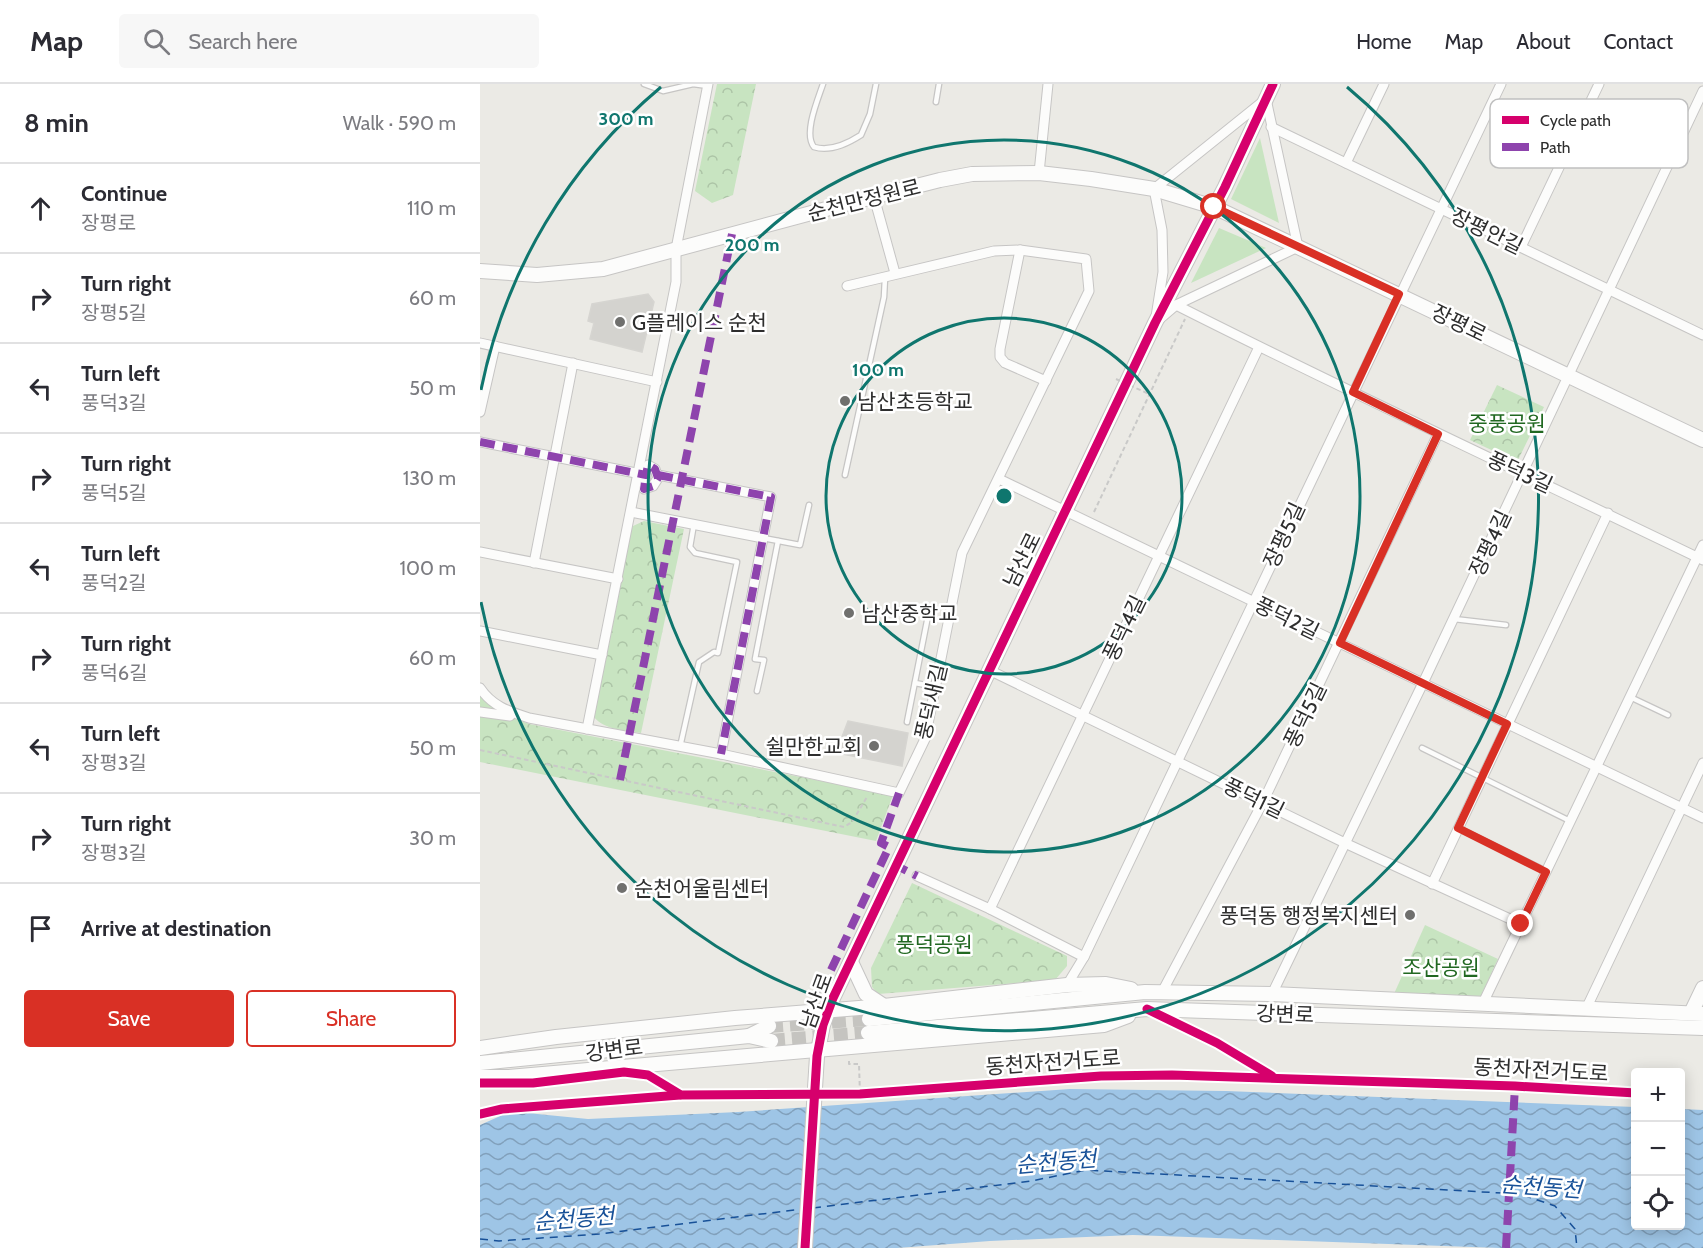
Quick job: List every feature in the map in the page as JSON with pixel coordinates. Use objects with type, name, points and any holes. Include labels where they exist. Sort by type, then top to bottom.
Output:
[{"type":"main road","name":"남산로","points":[[805,1248],[818,1052],[828,1011],[1155,323],[1273,84]]},
{"type":"main road","name":"순천만정원로","points":[[480,271],[537,275],[579,272],[633,263],[676,249],[874,197],[972,174],[1039,173],[1091,178],[1154,189],[1214,207]]},
{"type":"main road","name":"장평로","points":[[1214,207],[1703,440]]},
{"type":"main road","points":[[851,962],[866,994],[884,1006]]},
{"type":"main road","points":[[480,1048],[578,1035],[1067,986],[1106,984],[1145,992]]},
{"type":"main road","points":[[1697,1013],[1703,988]]},
{"type":"main road","name":"강변로","points":[[869,1019],[1145,992],[1272,994],[1697,1013]]},
{"type":"main road","points":[[480,1077],[507,1077],[818,1052],[1104,1025],[1148,1009]]},
{"type":"main road","name":"강변로","points":[[868,1033],[1148,1009],[1703,1028]]},
{"type":"main road","name":"강변로","points":[[749,1036],[769,1026]]},
{"type":"main road","name":"강변로","points":[[480,1064],[749,1036],[771,1041]]},
{"type":"street","points":[[1039,173],[1048,84]]},
{"type":"street","points":[[1347,163],[1384,84]]},
{"type":"street","name":"장평5길","points":[[1494,99],[1501,84]]},
{"type":"street","points":[[1592,99],[1599,84]]},
{"type":"street","points":[[587,729],[631,512],[643,474],[676,282],[676,249],[708,85]]},
{"type":"street","name":"장평4길","points":[[1688,123],[1703,91]]},
{"type":"street","points":[[1155,323],[1176,306],[1298,247],[1270,127],[1266,99]]},
{"type":"street","points":[[1155,323],[1163,272],[1162,230],[1154,189],[1266,99]]},
{"type":"street","name":"장평5길","points":[[1067,986],[1084,957],[1490,106]]},
{"type":"street","name":"장평안길","points":[[1270,127],[1703,334]]},
{"type":"street","points":[[1521,247],[1559,168]]},
{"type":"street","name":"장평4길","points":[[1272,994],[1347,844],[1667,168]]},
{"type":"street","points":[[874,197],[890,275]]},
{"type":"street","points":[[1020,250],[1000,357],[1005,363],[1046,381]]},
{"type":"street","name":"풍덕새길","points":[[480,689],[499,707],[529,718],[721,754],[899,793],[925,739],[962,553],[1089,291],[1086,259],[1020,250],[994,251],[847,286]]},
{"type":"street","name":"풍덕3길","points":[[1176,306],[1700,559]]},
{"type":"street","points":[[480,343],[657,382]]},
{"type":"street","points":[[480,412],[495,346]]},
{"type":"street","name":"풍덕4길","points":[[990,909],[1259,347]]},
{"type":"street","points":[[534,563],[573,363]]},
{"type":"street","name":"풍덕5길","points":[[1162,992],[1263,802],[1438,434]]},
{"type":"street","points":[[480,442],[643,474]]},
{"type":"street","points":[[658,475],[653,486],[644,489],[643,474],[648,465],[653,467],[658,475],[771,497],[721,754]]},
{"type":"street","name":"풍덕2길","points":[[999,479],[1703,818]]},
{"type":"street","points":[[631,512],[763,538]]},
{"type":"street","points":[[1432,884],[1608,513]]},
{"type":"street","points":[[1483,1003],[1630,697],[1700,559],[1703,544]]},
{"type":"street","points":[[480,552],[618,579]]},
{"type":"street","points":[[480,631],[602,655]]},
{"type":"street","name":"풍덕1길","points":[[989,670],[1347,844],[1521,924]]},
{"type":"street","points":[[480,712],[529,718]]},
{"type":"street","points":[[1586,1009],[1703,763]]},
{"type":"street","points":[[917,876],[990,909],[1084,957]]},
{"type":"lane","points":[[644,84],[663,91],[693,84],[708,85]]},
{"type":"lane","points":[[823,84],[814,108],[810,138],[814,147],[821,149],[834,148],[861,135],[870,114],[876,84]]},
{"type":"lane","points":[[936,102],[939,84]]},
{"type":"lane","points":[[845,475],[890,275]]},
{"type":"lane","points":[[763,538],[800,545],[809,505]]},
{"type":"lane","points":[[680,747],[699,662],[714,652],[718,653],[737,562],[695,553],[690,547],[694,524]]},
{"type":"lane","points":[[757,691],[764,660],[755,659],[778,541]]},
{"type":"lane","points":[[907,722],[928,616]]},
{"type":"lane","points":[[1454,619],[1506,625]]},
{"type":"lane","points":[[915,683],[936,687]]},
{"type":"lane","points":[[1630,697],[1668,714]]},
{"type":"lane","points":[[1422,748],[1570,821]]},
{"type":"lane","points":[[1458,828],[1546,872]]},
{"type":"path","points":[[1089,523],[1189,312]]},
{"type":"path","points":[[1116,379],[1149,394]]},
{"type":"path","points":[[480,750],[844,826],[852,822],[873,787]]},
{"type":"path","points":[[809,1013],[831,970]]},
{"type":"path","points":[[849,1064],[859,1065],[860,1094]]},
{"type":"path","points":[[849,1094],[872,1093]]},
{"type":"green space","points":[[717,84],[756,84],[733,195],[712,203],[695,191]]},
{"type":"green space","points":[[1260,138],[1279,223],[1231,199]]},
{"type":"green space","points":[[1219,228],[1266,248],[1191,283]]},
{"type":"green space","name":"중풍공원","points":[[1497,385],[1544,407],[1517,462],[1470,440]]},
{"type":"green space","points":[[644,521],[684,529],[641,733],[603,725],[594,717],[629,534],[633,526]]},
{"type":"green space","points":[[480,691],[498,712],[529,724],[893,795],[876,841],[480,762]]},
{"type":"green space","name":"풍덕공원","points":[[912,883],[1067,956],[1067,966],[1055,980],[878,994],[872,987],[871,968]]},
{"type":"green space","name":"조산공원","points":[[1425,925],[1498,959],[1479,1000],[1393,996]]},
{"type":"water","name":"순천동천","points":[[1070,1089],[1226,1091],[1631,1107],[1631,1230],[1685,1230],[1685,1109],[1703,1110],[1703,1248],[1500,1248],[1133,1235],[990,1241],[897,1248],[480,1248],[480,1125],[507,1113],[517,1112],[588,1119],[738,1112]]},
{"type":"building","name":"G플레이스 순천","points":[[648,294],[654,302],[642,352],[590,339],[594,323],[588,321],[592,304]]},
{"type":"building","name":"쉴만한교회","points":[[848,721],[908,733],[902,766],[842,754],[842,737]]},
{"type":"ferry route","points":[[813,1208],[1031,1181],[1086,1170],[1520,1194],[1555,1206],[1575,1229],[1577,1248]]},
{"type":"ferry route","points":[[480,1239],[499,1241],[599,1234],[802,1209]]},
{"type":"tunnel","points":[[769,1026],[869,1019]]},
{"type":"tunnel","points":[[771,1041],[868,1033]]},
{"type":"marked path","points":[[620,780],[732,234]]},
{"type":"marked path","points":[[480,442],[646,475],[648,465],[655,469],[658,478],[653,486],[644,489],[646,475]]},
{"type":"marked path","points":[[658,475],[771,497],[721,754]]},
{"type":"marked path","points":[[831,970],[889,847],[881,843],[899,793]]},
{"type":"marked path","points":[[893,864],[917,876]]},
{"type":"marked path","points":[[1506,1248],[1515,1086]]},
{"type":"cycle path","points":[[805,1248],[817,1056],[823,1025],[833,998],[1155,323],[1225,187],[1273,84]]},
{"type":"cycle path","points":[[1147,1009],[1217,1043],[1272,1076]]},
{"type":"cycle path","name":"동천자전거도로","points":[[480,1083],[533,1083],[624,1072],[648,1075],[681,1095],[860,1094],[1101,1076],[1172,1075],[1515,1086],[1631,1093]]},
{"type":"cycle path","points":[[480,1114],[502,1109],[680,1095]]},
{"type":"place","name":"G플레이스 순천","points":[[620,322]]},
{"type":"place","name":"남산초등학교","points":[[845,401]]},
{"type":"place","name":"남산중학교","points":[[849,613]]},
{"type":"place","name":"쉴만한교회","points":[[874,746]]},
{"type":"place","name":"순천어울림센터","points":[[622,888]]},
{"type":"place","name":"풍덕동 행정복지센터","points":[[1410,915]]},
{"type":"route","points":[[1214,207],[1399,294],[1353,392],[1438,434],[1340,643],[1507,724],[1458,828],[1546,872],[1521,924]]}]
